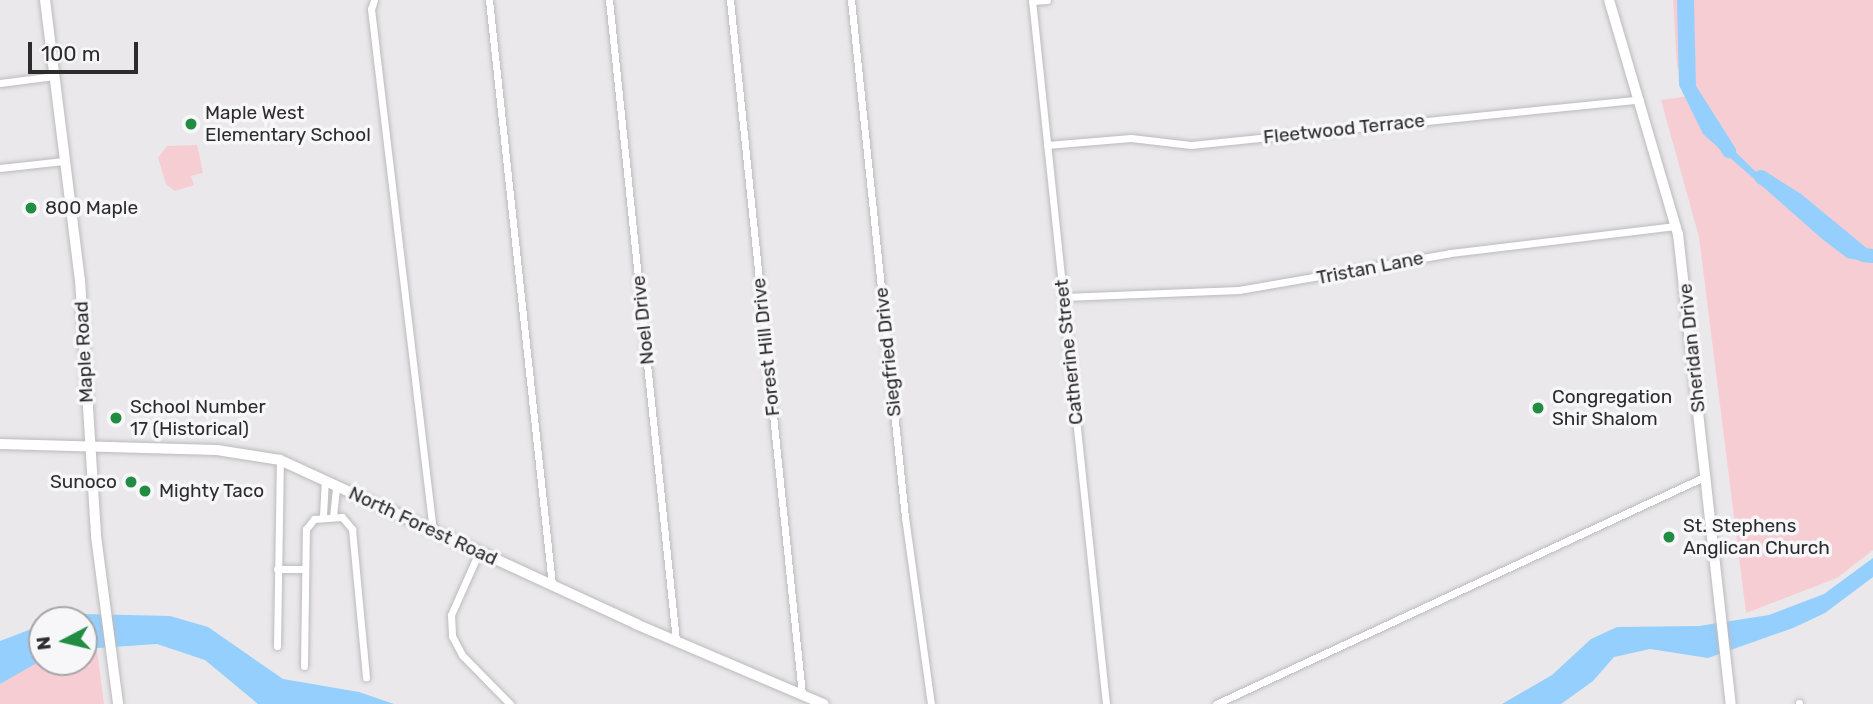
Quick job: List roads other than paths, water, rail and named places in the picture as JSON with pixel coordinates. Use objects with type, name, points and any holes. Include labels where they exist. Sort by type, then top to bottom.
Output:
[{"type":"main road","name":"Sheridan Drive","points":[[1609,0],[1641,99],[1676,226],[1731,704]]},
{"type":"street","name":"Maple Road","points":[[45,0],[80,280],[90,445],[105,606],[118,704]]},
{"type":"street","points":[[374,0],[371,9],[433,530]]},
{"type":"street","points":[[489,0],[552,585]]},
{"type":"street","name":"Noel Drive","points":[[609,0],[676,641]]},
{"type":"street","name":"Forest Hill Drive","points":[[730,0],[802,694]]},
{"type":"street","name":"Siegfried Drive","points":[[851,0],[905,517],[931,704]]},
{"type":"street","points":[[1032,1],[1047,0]]},
{"type":"street","name":"Catherine Street","points":[[1032,1],[1106,704]]},
{"type":"street","points":[[0,83],[55,76]]},
{"type":"street","name":"Fleetwood Terrace","points":[[1047,145],[1131,138],[1191,145],[1641,99]]},
{"type":"street","points":[[0,168],[64,161]]},
{"type":"street","name":"Tristan Lane","points":[[1064,297],[1239,290],[1450,254],[1676,226]]},
{"type":"street","name":"North Forest Road","points":[[0,444],[217,450],[280,460],[676,641],[824,704]]},
{"type":"street","points":[[277,646],[280,460]]},
{"type":"street","points":[[1216,704],[1706,476]]},
{"type":"street","points":[[323,516],[326,482]]},
{"type":"street","points":[[333,517],[336,486]]},
{"type":"street","points":[[304,666],[306,529],[323,516],[342,517],[352,529],[366,677]]},
{"type":"street","points":[[480,552],[451,615],[452,636],[462,655],[510,704]]},
{"type":"street","points":[[277,569],[305,569]]},
{"type":"water","points":[[1677,0],[1686,0],[1686,81],[1713,130],[1754,170],[1850,246],[1873,251],[1873,263],[1847,258],[1703,134],[1679,85]]},
{"type":"water","points":[[1873,558],[1873,577],[1825,613],[1793,628],[1708,658],[1650,649],[1614,657],[1593,681],[1561,704],[1502,704],[1552,675],[1591,639],[1617,627],[1699,626],[1769,615],[1824,594]]},
{"type":"water","points":[[98,614],[170,616],[208,627],[283,679],[359,692],[394,704],[258,704],[205,660],[157,644],[98,648]]},
{"type":"water","points":[[28,630],[28,668],[0,684],[0,641]]},
{"type":"waterway","points":[[1687,0],[1689,88],[1729,151]]},
{"type":"waterway","points":[[1761,177],[1796,199],[1864,255],[1873,256]]},
{"type":"place","name":"Maple West Elementary School","points":[[191,124]]},
{"type":"place","name":"800 Maple","points":[[31,208]]},
{"type":"place","name":"Congregation Shir Shalom","points":[[1538,408]]},
{"type":"place","name":"School Number 17 (Historical)","points":[[116,418]]},
{"type":"place","name":"Sunoco","points":[[131,482]]},
{"type":"place","name":"Mighty Taco","points":[[145,491]]},
{"type":"place","name":"St. Stephens Anglican Church","points":[[1669,537]]}]
